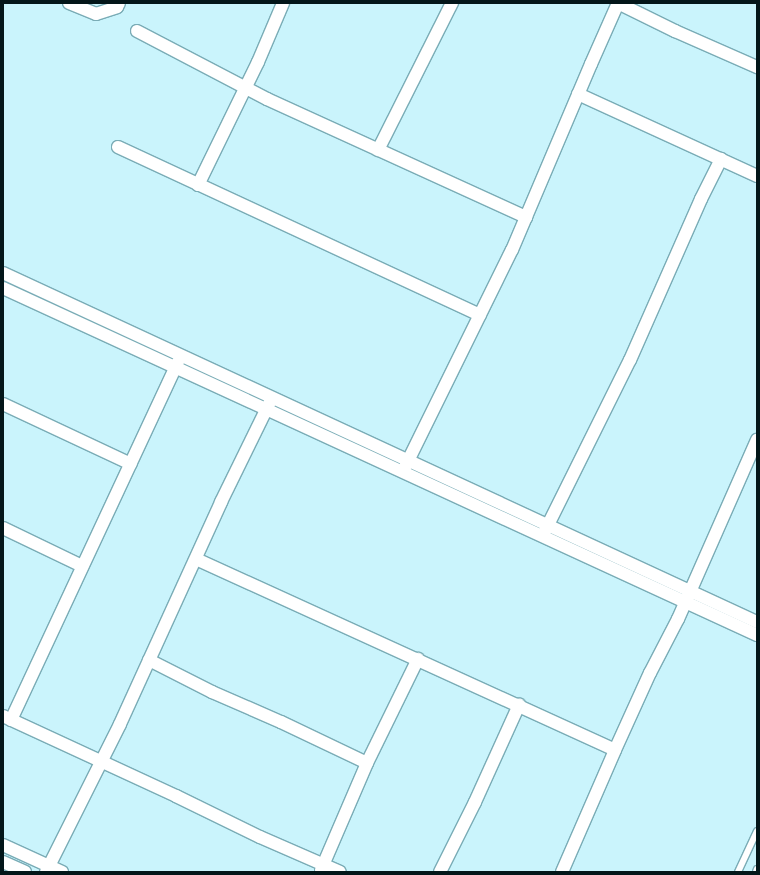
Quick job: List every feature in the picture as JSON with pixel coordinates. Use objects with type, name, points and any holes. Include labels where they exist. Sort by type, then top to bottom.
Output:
[{"type":"street","points":[[69,3],[96,14],[117,7],[119,3]]},
{"type":"street","points":[[198,185],[283,3]]},
{"type":"street","points":[[378,150],[452,3]]},
{"type":"street","points":[[403,472],[512,250],[618,3],[675,31],[757,67]]},
{"type":"street","points":[[136,31],[245,87],[378,150],[526,217]]},
{"type":"street","points":[[578,94],[757,176]]},
{"type":"street","points":[[118,147],[480,315]]},
{"type":"street","points":[[545,531],[630,360],[698,205],[721,160]]},
{"type":"street","points":[[3,272],[408,460],[545,531]]},
{"type":"street","points":[[3,288],[403,472],[545,531],[688,596],[757,622]]},
{"type":"street","points":[[181,355],[131,464],[7,718],[102,761],[322,868],[340,872]]},
{"type":"street","points":[[47,869],[102,761],[221,502],[272,397]]},
{"type":"street","points":[[3,404],[131,464]]},
{"type":"street","points":[[562,872],[615,750],[650,673],[688,596],[757,440]]},
{"type":"street","points":[[3,528],[82,566]]},
{"type":"street","points":[[196,559],[615,750]]},
{"type":"street","points":[[688,596],[757,635]]},
{"type":"street","points":[[322,868],[367,763],[418,659]]},
{"type":"street","points":[[148,660],[212,692],[281,722],[367,763]]},
{"type":"street","points":[[440,872],[475,802],[519,705]]},
{"type":"street","points":[[3,845],[47,869],[62,872]]},
{"type":"street","points":[[3,862],[25,872]]},
{"type":"lane","points":[[738,872],[757,831]]}]
